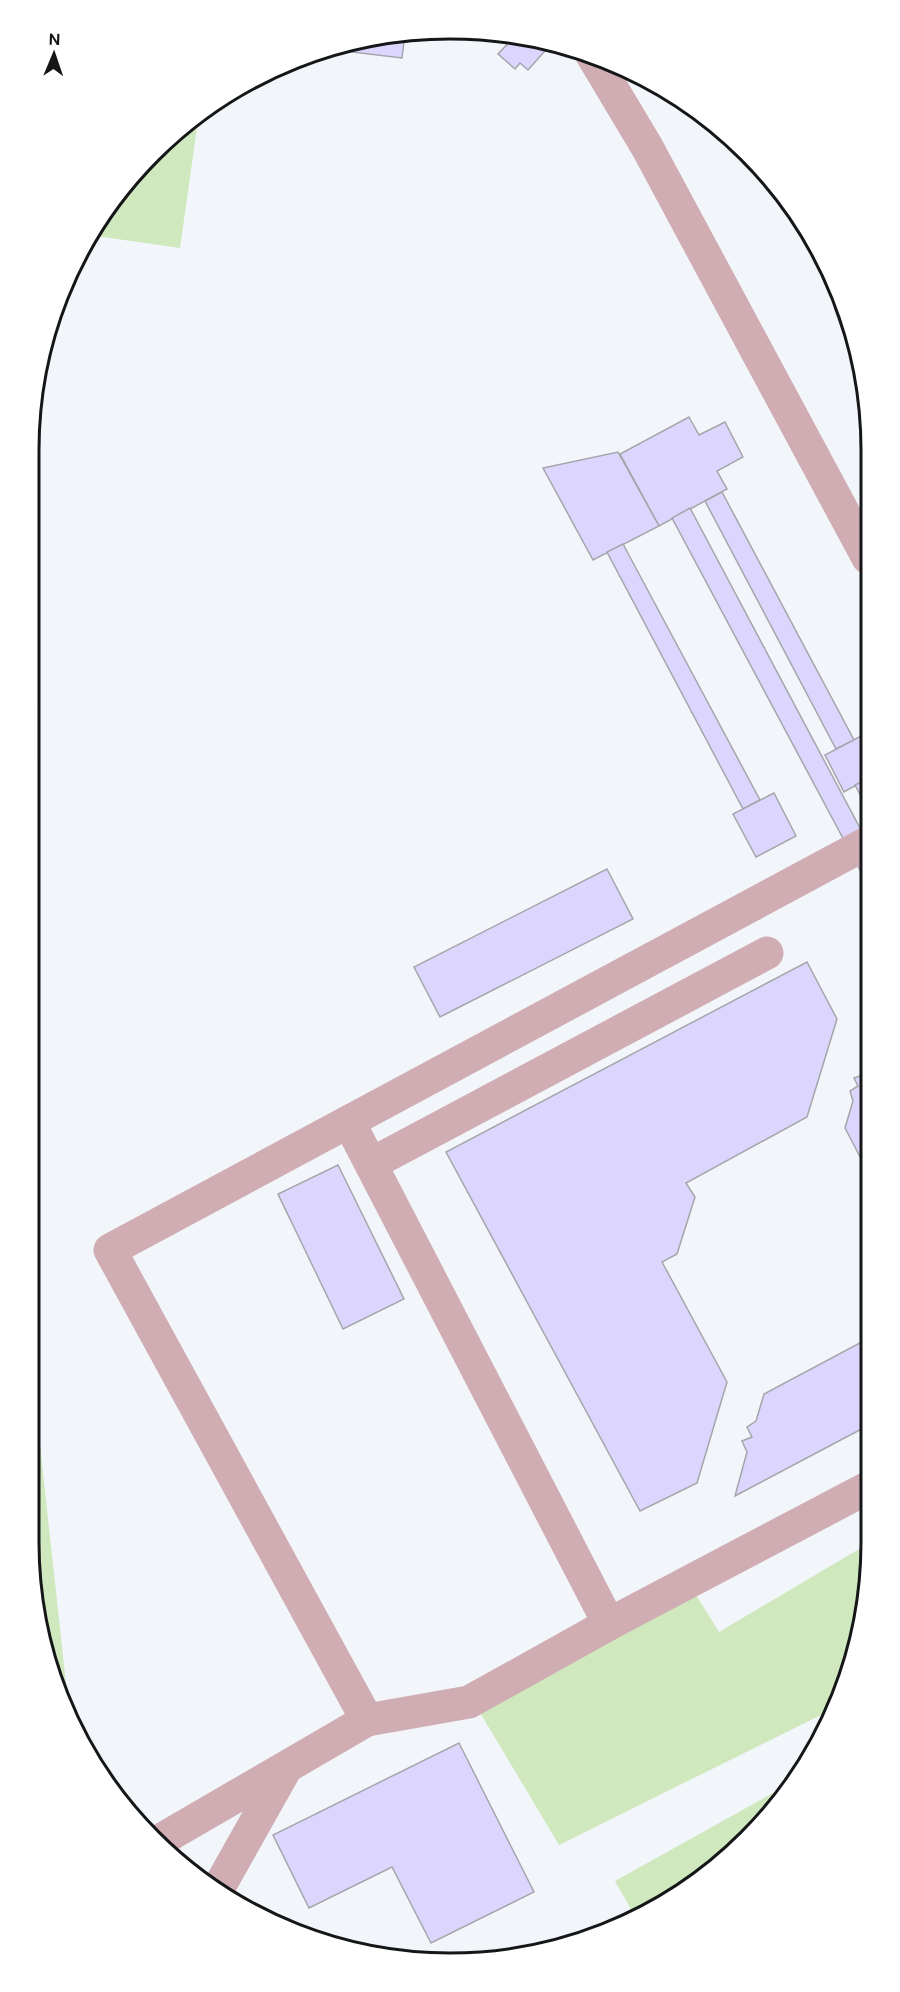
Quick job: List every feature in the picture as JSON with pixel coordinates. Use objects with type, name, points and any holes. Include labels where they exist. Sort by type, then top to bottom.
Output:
[{"type":"lane","points":[[622,81],[647,147],[861,545]]},
{"type":"lane","points":[[367,1720],[110,1250],[861,846]]},
{"type":"lane","points":[[371,1164],[767,954]]},
{"type":"lane","points":[[349,1122],[609,1624]]},
{"type":"lane","points":[[164,1838],[367,1720],[469,1702],[609,1624],[861,1491]]},
{"type":"lane","points":[[221,1883],[287,1766]]},
{"type":"green space","points":[[197,126],[180,248],[99,236],[141,179],[159,159]]},
{"type":"green space","points":[[39,1436],[67,1690],[47,1622],[40,1569]]},
{"type":"green space","points":[[861,1548],[853,1622],[839,1674],[824,1714],[559,1845],[479,1711],[696,1595],[719,1632]]},
{"type":"green space","points":[[777,1791],[741,1833],[721,1851],[656,1898],[632,1911],[615,1881]]},
{"type":"building","points":[[404,42],[402,58],[350,52]]},
{"type":"building","points":[[508,44],[545,51],[528,70],[520,63],[515,69],[498,54]]},
{"type":"building","points":[[834,303],[845,339],[835,310]]},
{"type":"building","points":[[689,417],[699,435],[725,422],[743,457],[717,471],[727,489],[659,526],[620,454]]},
{"type":"building","points":[[618,452],[659,526],[593,560],[543,468]]},
{"type":"building","points":[[722,492],[854,740],[836,749],[705,501]]},
{"type":"building","points":[[690,508],[861,830],[861,872],[672,518]]},
{"type":"building","points":[[623,544],[760,800],[743,809],[607,552]]},
{"type":"building","points":[[861,736],[861,782],[844,792],[825,755]]},
{"type":"building","points":[[861,782],[861,796],[855,785]]},
{"type":"building","points":[[774,793],[796,836],[756,857],[733,814]]},
{"type":"building","points":[[607,869],[633,919],[440,1017],[414,967]]},
{"type":"building","points":[[807,962],[837,1019],[807,1117],[686,1183],[695,1197],[677,1254],[662,1262],[727,1382],[697,1483],[640,1511],[446,1152]]},
{"type":"building","points":[[861,1076],[861,1159],[845,1128],[853,1101],[850,1091],[858,1086],[854,1078]]},
{"type":"building","points":[[338,1165],[404,1299],[343,1329],[278,1194]]},
{"type":"building","points":[[861,1342],[861,1429],[735,1496],[747,1452],[742,1441],[752,1437],[747,1427],[756,1421],[764,1394]]},
{"type":"building","points":[[459,1743],[534,1892],[431,1943],[392,1867],[309,1908],[273,1835]]}]
